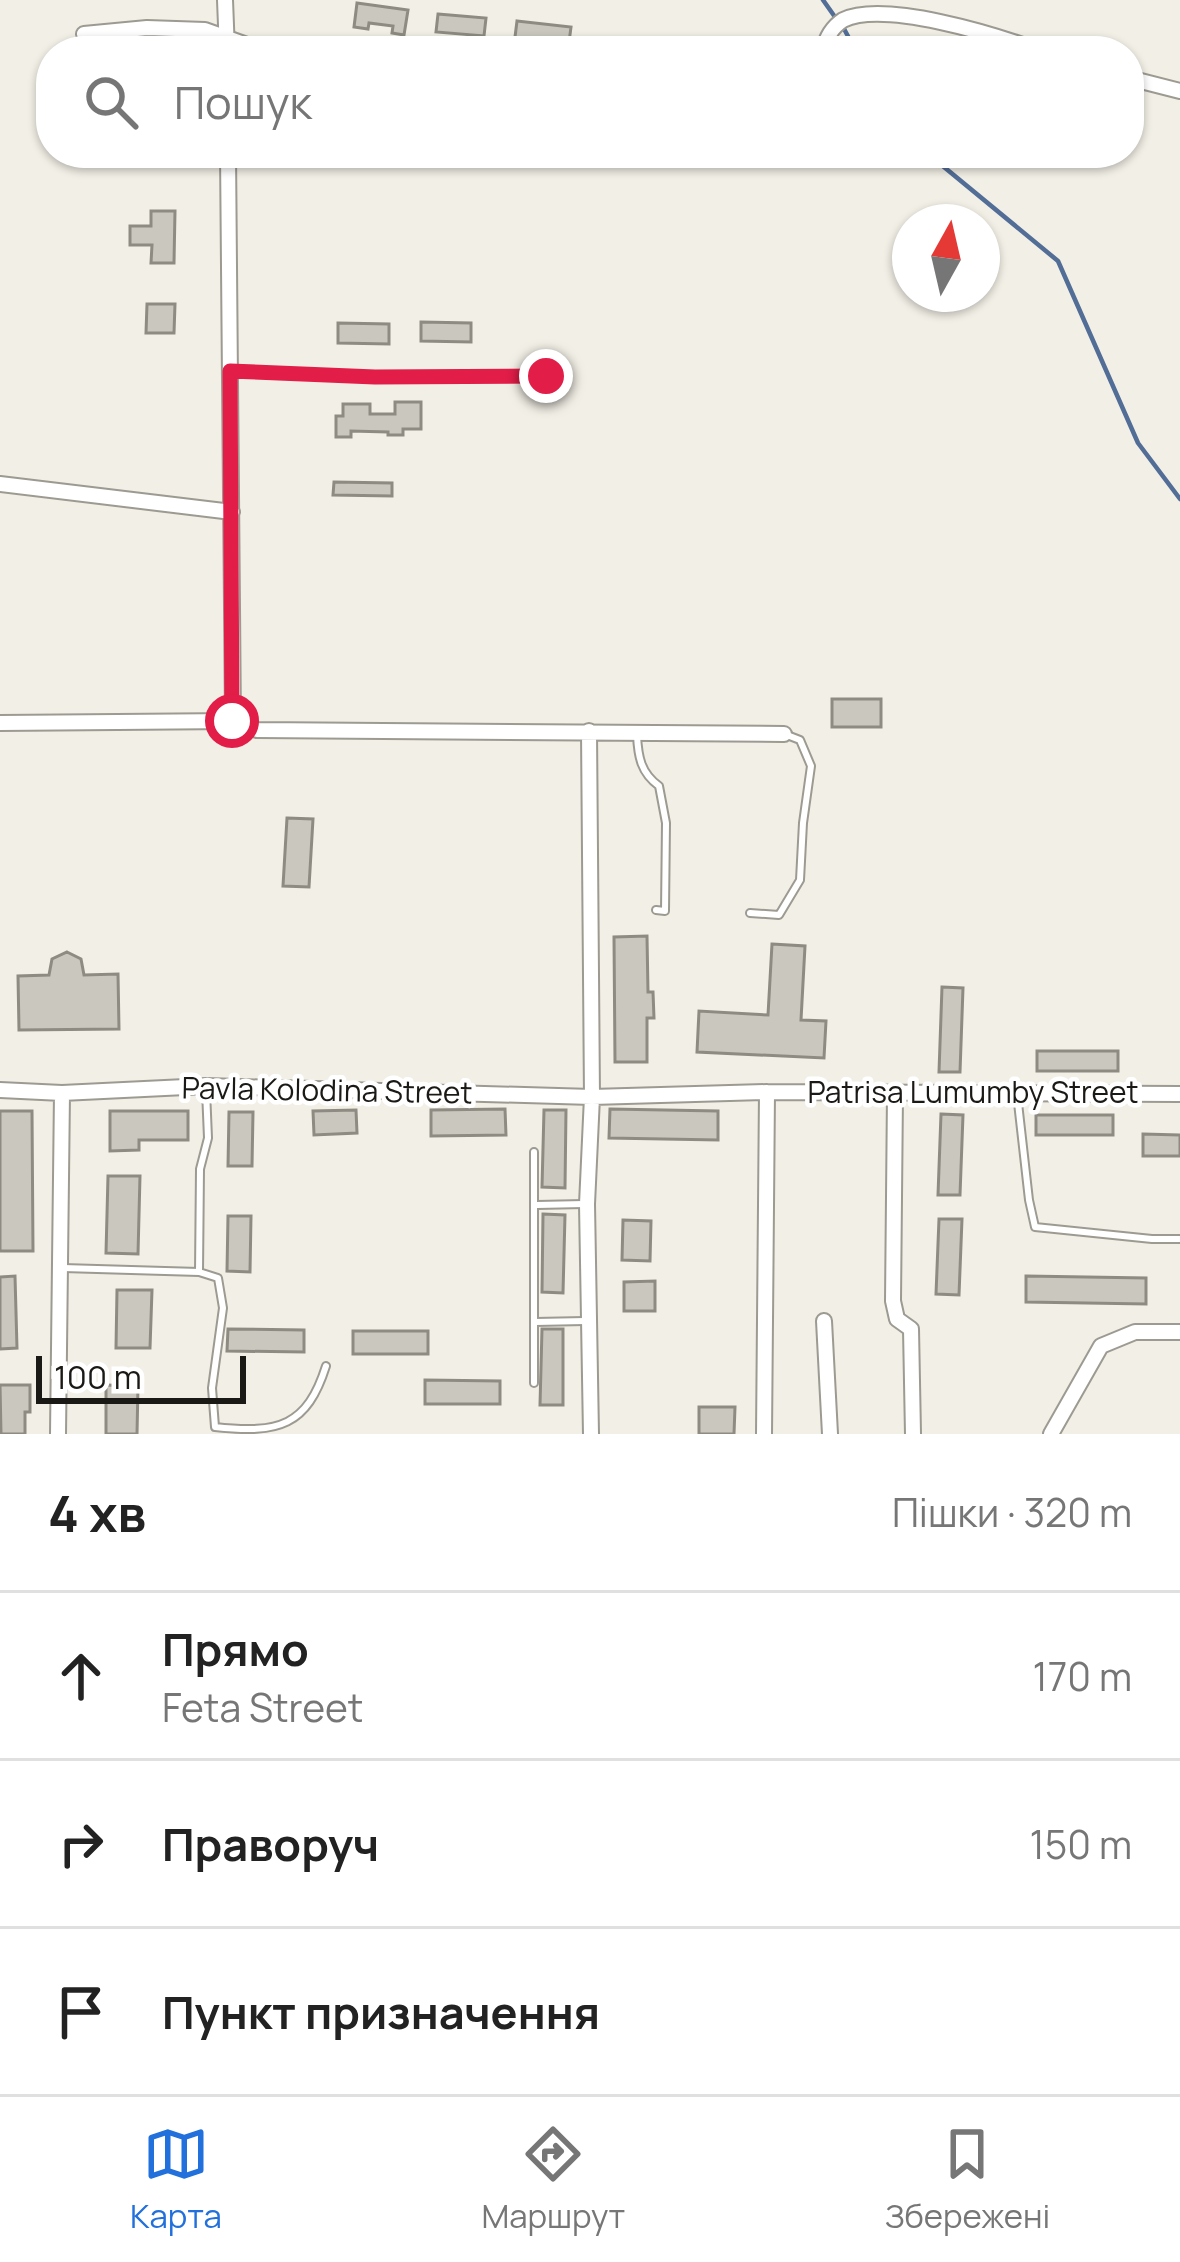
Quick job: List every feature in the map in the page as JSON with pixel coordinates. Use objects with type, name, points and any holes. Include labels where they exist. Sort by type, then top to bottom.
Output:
[{"type":"street","points":[[225,0],[226,36]]},
{"type":"street","points":[[828,36],[845,18],[887,12],[993,36]]},
{"type":"street","points":[[84,34],[147,28],[205,30],[213,36]]},
{"type":"street","points":[[1144,82],[1180,91]]},
{"type":"street","points":[[228,168],[232,721]]},
{"type":"street","points":[[0,484],[232,512]]},
{"type":"street","points":[[0,723],[232,721],[257,730],[784,734]]},
{"type":"street","points":[[589,731],[590,1434]]},
{"type":"street","name":"Pavla Kolodina Street","points":[[0,1090],[62,1093],[206,1086],[592,1097]]},
{"type":"street","name":"Patrisa Lumumby Street","points":[[592,1097],[767,1092],[1180,1094]]},
{"type":"street","name":"Patrisa Lumumby Street","points":[[764,1434],[767,1092]]},
{"type":"street","points":[[58,1434],[62,1093]]},
{"type":"street","points":[[896,1094],[893,1301],[897,1319],[911,1329],[913,1434]]},
{"type":"street","points":[[824,1322],[830,1434]]},
{"type":"street","points":[[1051,1434],[1101,1346],[1135,1332],[1180,1332]]},
{"type":"lane","points":[[230,371],[546,376]]},
{"type":"lane","points":[[637,732],[638,752],[646,776],[659,786],[666,823],[665,911]]},
{"type":"lane","points":[[750,913],[778,915],[800,880],[811,766],[800,740],[784,734]]},
{"type":"lane","points":[[199,1272],[200,1168],[208,1138],[206,1086]]},
{"type":"lane","points":[[1017,1094],[1035,1227],[1180,1239]]},
{"type":"lane","points":[[534,1152],[534,1383]]},
{"type":"lane","points":[[535,1205],[587,1204]]},
{"type":"lane","points":[[59,1268],[199,1272],[218,1278],[223,1308],[212,1388],[215,1427],[237,1433],[283,1432],[303,1415],[326,1366]]},
{"type":"lane","points":[[535,1322],[589,1322]]},
{"type":"building","points":[[357,3],[408,10],[404,35],[392,33],[393,26],[369,23],[368,29],[354,27]]},
{"type":"building","points":[[438,14],[486,18],[484,36],[436,32]]},
{"type":"building","points":[[517,21],[571,27],[570,36],[515,36]]},
{"type":"building","points":[[151,211],[175,211],[174,263],[151,263],[152,245],[130,245],[130,226],[151,226]]},
{"type":"building","points":[[147,304],[175,304],[174,333],[146,333]]},
{"type":"building","points":[[421,322],[471,323],[471,342],[421,341]]},
{"type":"building","points":[[338,323],[389,324],[389,344],[338,343]]},
{"type":"building","points":[[395,402],[421,402],[421,429],[403,429],[403,435],[351,431],[351,437],[336,437],[336,416],[343,416],[343,404],[370,404],[370,414],[395,414]]},
{"type":"building","points":[[334,482],[392,483],[392,496],[333,495]]},
{"type":"building","points":[[832,699],[881,699],[881,727],[832,727]]},
{"type":"building","points":[[287,818],[313,819],[309,887],[283,886]]},
{"type":"building","points":[[647,936],[648,992],[653,992],[654,1018],[647,1018],[647,1062],[615,1062],[614,937]]},
{"type":"building","points":[[772,944],[805,946],[801,1020],[826,1021],[824,1058],[697,1052],[699,1011],[768,1015]]},
{"type":"building","points":[[67,952],[81,959],[84,975],[118,974],[119,1029],[19,1030],[18,976],[49,975],[52,959]]},
{"type":"building","points":[[942,987],[963,988],[960,1072],[939,1072]]},
{"type":"building","points":[[1037,1051],[1118,1051],[1118,1071],[1037,1071]]},
{"type":"building","points":[[505,1109],[506,1135],[431,1136],[431,1110]]},
{"type":"building","points":[[610,1109],[718,1111],[718,1140],[609,1138]]},
{"type":"building","points":[[356,1110],[357,1133],[314,1135],[313,1111]]},
{"type":"building","points":[[544,1110],[566,1110],[565,1188],[542,1187]]},
{"type":"building","points":[[0,1111],[32,1111],[33,1251],[0,1251]]},
{"type":"building","points":[[110,1111],[188,1111],[188,1140],[139,1140],[139,1150],[110,1151]]},
{"type":"building","points":[[229,1112],[253,1112],[252,1166],[228,1166]]},
{"type":"building","points":[[941,1114],[963,1115],[960,1195],[938,1195]]},
{"type":"building","points":[[1036,1115],[1113,1115],[1113,1135],[1036,1135]]},
{"type":"building","points":[[1143,1134],[1180,1135],[1180,1156],[1143,1156]]},
{"type":"building","points":[[108,1176],[140,1176],[138,1254],[106,1253]]},
{"type":"building","points":[[543,1214],[565,1215],[563,1293],[542,1292]]},
{"type":"building","points":[[228,1216],[251,1216],[250,1272],[227,1271]]},
{"type":"building","points":[[939,1219],[962,1219],[959,1295],[936,1294]]},
{"type":"building","points":[[623,1220],[651,1221],[650,1261],[622,1260]]},
{"type":"building","points":[[15,1276],[17,1348],[0,1349],[0,1277]]},
{"type":"building","points":[[1026,1276],[1146,1278],[1146,1304],[1026,1302]]},
{"type":"building","points":[[655,1281],[655,1311],[624,1311],[624,1282]]},
{"type":"building","points":[[117,1290],[152,1290],[150,1348],[116,1348]]},
{"type":"building","points":[[228,1329],[304,1330],[304,1352],[227,1351]]},
{"type":"building","points":[[542,1329],[563,1329],[563,1405],[540,1405]]},
{"type":"building","points":[[353,1331],[428,1331],[428,1354],[353,1354]]},
{"type":"building","points":[[425,1380],[500,1381],[500,1404],[425,1404]]},
{"type":"building","points":[[0,1385],[30,1385],[25,1434],[1,1434]]},
{"type":"building","points":[[106,1385],[138,1386],[137,1434],[106,1434]]},
{"type":"building","points":[[699,1407],[735,1407],[734,1434],[699,1434]]},
{"type":"waterway","points":[[823,0],[835,17]]},
{"type":"waterway","points":[[843,27],[848,36]]},
{"type":"waterway","points":[[945,168],[1058,261],[1138,443],[1180,499]]},
{"type":"route","points":[[232,721],[230,371],[375,377],[546,376]]}]
